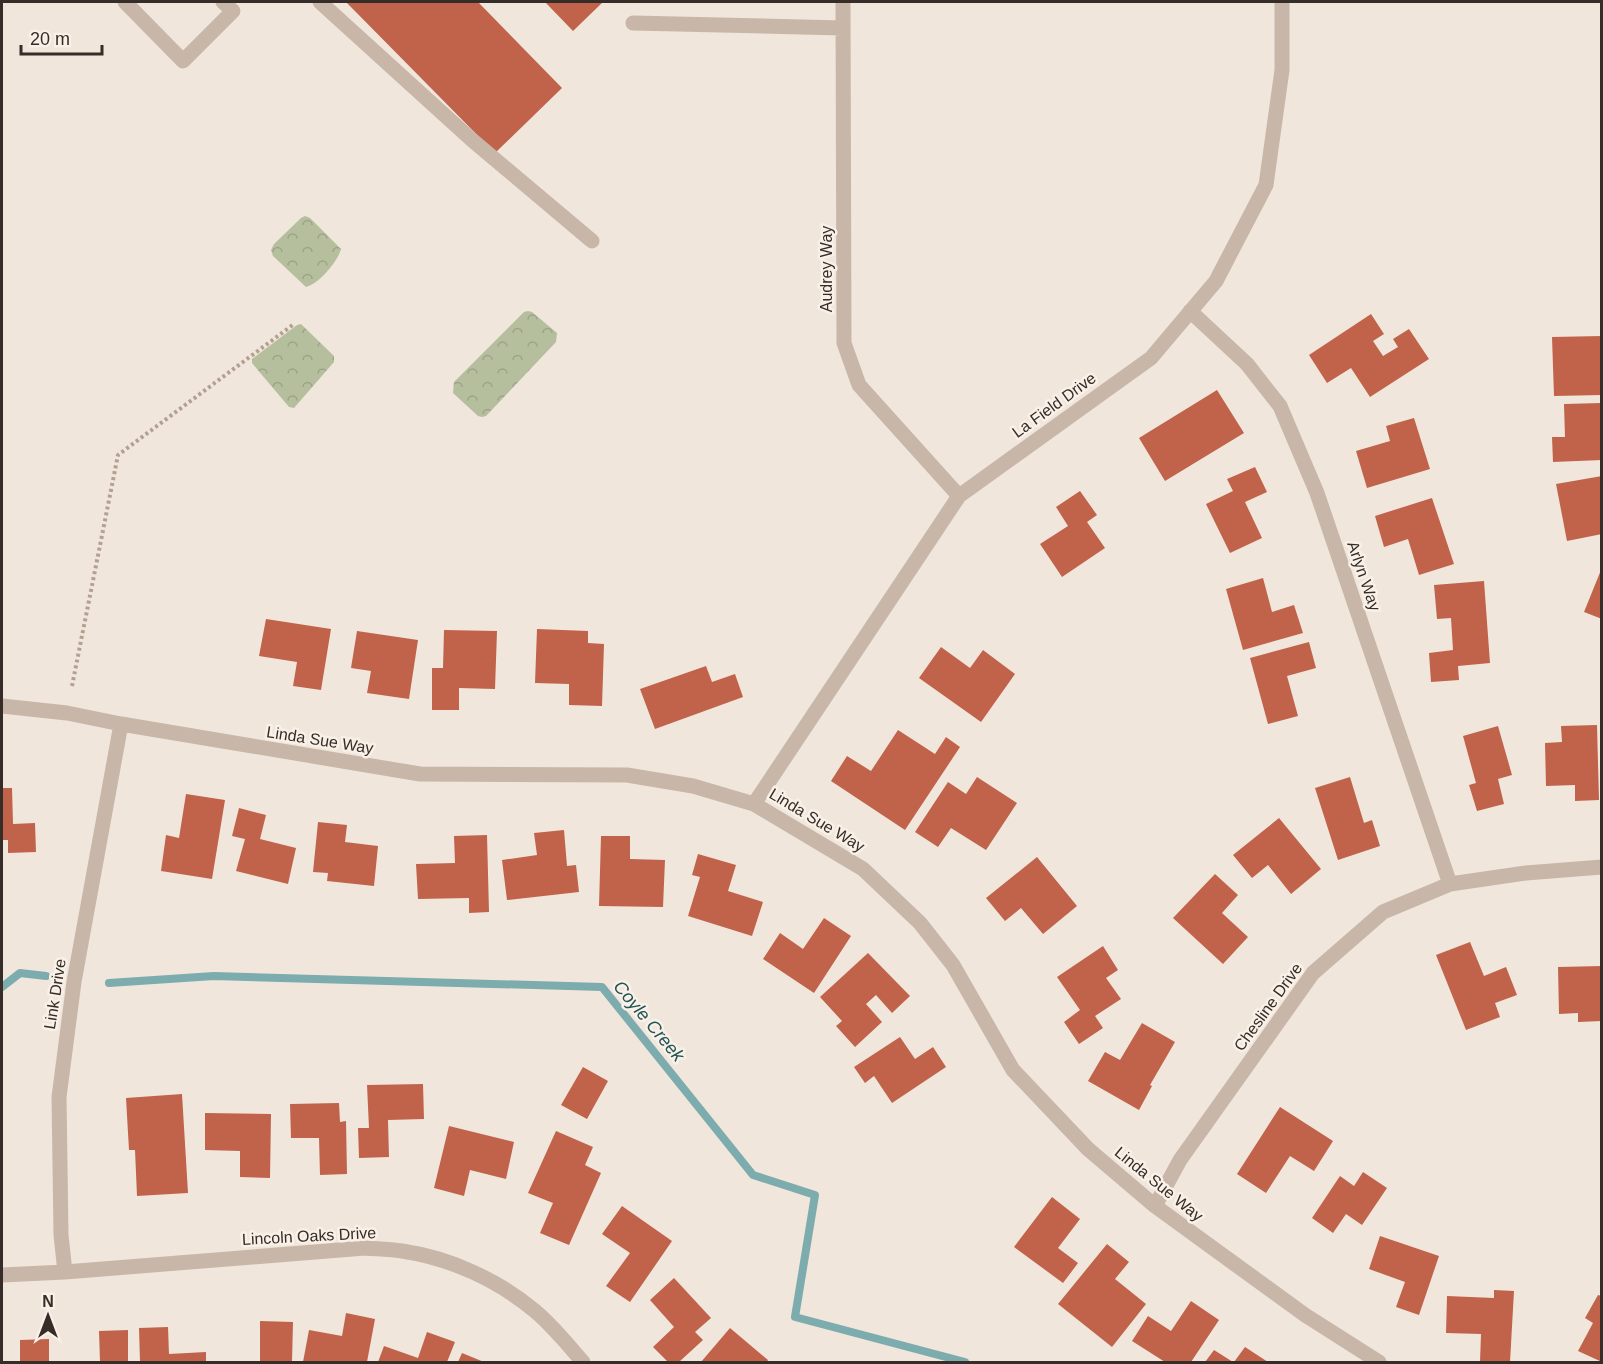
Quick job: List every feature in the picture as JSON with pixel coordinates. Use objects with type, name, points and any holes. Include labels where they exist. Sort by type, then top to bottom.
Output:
[{"type":"street","points":[[126,2],[183,61],[233,11],[223,2]]},
{"type":"street","points":[[320,2],[472,140],[592,241]]},
{"type":"street","name":"Audrey Way","points":[[843,2],[844,342],[859,385],[959,496]]},
{"type":"street","name":"La Field Drive","points":[[754,804],[959,496],[1151,358],[1216,281],[1266,185],[1282,70],[1282,2]]},
{"type":"street","points":[[633,23],[843,28]]},
{"type":"street","name":"Arlyn Way","points":[[1190,311],[1247,364],[1280,406],[1317,493],[1450,884]]},
{"type":"street","name":"Linda Sue Way","points":[[2,706],[67,713],[420,774],[627,775],[693,786],[754,804],[862,869],[920,923],[953,965],[1013,1070],[1088,1149],[1155,1206],[1305,1315],[1379,1362]]},
{"type":"street","name":"Link Drive","points":[[65,1272],[61,1236],[59,1097],[74,982],[121,724]]},
{"type":"street","name":"Chesline Drive","points":[[1155,1206],[1180,1160],[1313,973],[1383,912],[1450,884],[1526,873],[1602,867]]},
{"type":"street","name":"Lincoln Oaks Drive","points":[[2,1275],[364,1248],[402,1251],[438,1259],[473,1272],[506,1290],[536,1312],[583,1362]]},
{"type":"path","points":[[72,686],[118,455],[294,324]]},
{"type":"green space","points":[[305,216],[310,218],[341,249],[327,271],[317,281],[306,287],[273,256],[271,250],[274,244]]},
{"type":"green space","points":[[528,311],[557,333],[556,342],[486,416],[478,416],[453,393],[454,382],[524,312]]},
{"type":"green space","points":[[301,324],[334,356],[334,362],[294,408],[289,407],[252,363],[252,359]]},
{"type":"building","points":[[346,2],[478,2],[562,88],[495,153]]},
{"type":"building","points":[[545,2],[603,2],[573,31]]},
{"type":"building","points":[[1371,314],[1384,334],[1373,341],[1383,356],[1398,347],[1393,339],[1409,329],[1429,359],[1370,397],[1351,368],[1327,383],[1309,355]]},
{"type":"building","points":[[1602,336],[1602,395],[1554,396],[1552,337]]},
{"type":"building","points":[[1217,390],[1244,433],[1165,481],[1139,438]]},
{"type":"building","points":[[1602,403],[1602,460],[1553,462],[1552,437],[1565,437],[1564,404]]},
{"type":"building","points":[[1414,418],[1430,469],[1367,488],[1356,451],[1390,441],[1386,426]]},
{"type":"building","points":[[1255,467],[1267,492],[1245,502],[1262,538],[1230,553],[1206,504],[1233,491],[1227,479]]},
{"type":"building","points":[[1602,476],[1602,534],[1567,541],[1556,484]]},
{"type":"building","points":[[1080,491],[1097,515],[1087,522],[1105,548],[1062,577],[1040,544],[1068,526],[1056,507]]},
{"type":"building","points":[[1432,498],[1454,564],[1419,575],[1408,539],[1384,547],[1375,516]]},
{"type":"building","points":[[1602,570],[1602,619],[1584,612]]},
{"type":"building","points":[[1263,578],[1272,612],[1294,605],[1303,633],[1243,650],[1226,589]]},
{"type":"building","points":[[1484,581],[1490,663],[1458,666],[1459,680],[1431,682],[1429,653],[1453,650],[1451,618],[1437,619],[1434,585]]},
{"type":"building","points":[[266,619],[331,629],[321,690],[293,686],[297,662],[259,656]]},
{"type":"building","points":[[537,629],[588,631],[588,643],[604,644],[602,706],[569,705],[569,684],[535,683]]},
{"type":"building","points":[[444,630],[497,631],[495,689],[459,688],[459,710],[432,710],[432,668],[443,668]]},
{"type":"building","points":[[357,631],[418,640],[409,699],[367,693],[371,671],[351,668]]},
{"type":"building","points":[[1309,642],[1316,668],[1287,676],[1298,716],[1268,724],[1250,658]]},
{"type":"building","points":[[941,647],[970,668],[983,650],[1015,674],[981,722],[919,678]]},
{"type":"building","points":[[706,666],[712,682],[735,674],[743,697],[655,729],[640,689]]},
{"type":"building","points":[[1597,725],[1599,800],[1575,801],[1575,785],[1546,786],[1545,743],[1562,742],[1561,726]]},
{"type":"building","points":[[1498,726],[1512,775],[1498,779],[1504,804],[1477,811],[1469,785],[1476,783],[1463,736]]},
{"type":"building","points":[[898,730],[935,754],[946,737],[960,747],[905,830],[831,781],[847,756],[871,771]]},
{"type":"building","points":[[977,777],[1017,803],[986,850],[951,828],[938,847],[915,832],[948,782],[966,794]]},
{"type":"building","points":[[1350,777],[1364,823],[1372,820],[1380,846],[1338,860],[1315,788]]},
{"type":"building","points":[[2,788],[12,788],[13,824],[35,823],[36,852],[8,853],[8,840],[2,840]]},
{"type":"building","points":[[186,794],[225,800],[212,879],[161,871],[166,835],[179,838]]},
{"type":"building","points":[[239,808],[266,815],[260,839],[296,848],[288,884],[236,871],[245,839],[232,836]]},
{"type":"building","points":[[1279,818],[1321,869],[1291,894],[1268,865],[1252,878],[1233,855]]},
{"type":"building","points":[[318,822],[347,825],[345,842],[378,846],[374,886],[327,881],[328,873],[313,872]]},
{"type":"building","points":[[564,830],[567,866],[576,865],[579,892],[507,900],[502,860],[537,855],[534,833]]},
{"type":"building","points":[[487,835],[489,912],[469,913],[469,898],[418,899],[416,864],[455,863],[454,836]]},
{"type":"building","points":[[601,836],[630,836],[630,859],[665,860],[663,907],[599,906]]},
{"type":"building","points":[[698,854],[736,865],[728,891],[763,902],[752,936],[688,916],[700,877],[692,875]]},
{"type":"building","points":[[1037,857],[1077,906],[1043,934],[1021,908],[1005,921],[986,898]]},
{"type":"building","points":[[1215,874],[1238,895],[1222,913],[1248,937],[1223,964],[1173,918]]},
{"type":"building","points":[[824,918],[851,936],[814,993],[763,959],[780,933],[803,949]]},
{"type":"building","points":[[1470,942],[1484,976],[1506,967],[1517,995],[1495,1003],[1500,1017],[1466,1030],[1436,955]]},
{"type":"building","points":[[1103,946],[1118,970],[1106,978],[1121,999],[1095,1016],[1103,1028],[1079,1044],[1064,1022],[1080,1010],[1057,977]]},
{"type":"building","points":[[868,953],[910,996],[892,1013],[876,995],[866,1004],[882,1022],[855,1047],[836,1026],[842,1021],[820,997]]},
{"type":"building","points":[[1602,966],[1602,1021],[1578,1022],[1578,1013],[1559,1014],[1558,967]]},
{"type":"building","points":[[1142,1023],[1175,1042],[1150,1085],[1152,1086],[1139,1110],[1088,1081],[1105,1052],[1120,1060]]},
{"type":"building","points":[[900,1037],[915,1059],[933,1047],[946,1067],[892,1103],[874,1076],[865,1083],[854,1067]]},
{"type":"building","points":[[583,1067],[608,1081],[587,1119],[561,1105]]},
{"type":"building","points":[[423,1084],[424,1119],[388,1120],[389,1157],[359,1158],[358,1128],[369,1128],[367,1085]]},
{"type":"building","points":[[182,1094],[188,1193],[137,1196],[135,1150],[129,1150],[126,1098]]},
{"type":"building","points":[[339,1103],[340,1122],[346,1121],[347,1174],[320,1175],[319,1138],[291,1138],[290,1104]]},
{"type":"building","points":[[1280,1107],[1333,1141],[1314,1171],[1290,1156],[1266,1193],[1237,1174]]},
{"type":"building","points":[[205,1113],[271,1114],[270,1178],[240,1177],[240,1151],[205,1150]]},
{"type":"building","points":[[449,1126],[514,1142],[506,1179],[470,1170],[464,1196],[434,1188]]},
{"type":"building","points":[[556,1131],[593,1147],[585,1165],[601,1173],[569,1245],[540,1233],[553,1203],[528,1193]]},
{"type":"building","points":[[1363,1172],[1387,1188],[1362,1225],[1346,1214],[1333,1233],[1312,1218],[1340,1176],[1354,1186]]},
{"type":"building","points":[[1052,1197],[1080,1219],[1058,1248],[1078,1263],[1063,1283],[1014,1247]]},
{"type":"building","points":[[622,1206],[672,1241],[630,1302],[606,1286],[630,1253],[602,1234]]},
{"type":"building","points":[[1380,1236],[1439,1256],[1419,1315],[1396,1307],[1405,1282],[1369,1269]]},
{"type":"building","points":[[1107,1244],[1129,1262],[1115,1279],[1146,1304],[1112,1347],[1058,1304]]},
{"type":"building","points":[[674,1278],[711,1318],[695,1332],[703,1340],[679,1362],[668,1362],[653,1347],[674,1327],[650,1300]]},
{"type":"building","points":[[1494,1290],[1514,1291],[1510,1362],[1480,1362],[1481,1334],[1446,1333],[1447,1296],[1494,1298]]},
{"type":"building","points":[[1598,1295],[1602,1296],[1602,1362],[1578,1351],[1593,1323],[1585,1318]]},
{"type":"building","points":[[1191,1301],[1219,1320],[1191,1362],[1165,1362],[1132,1341],[1148,1316],[1171,1331]]},
{"type":"building","points":[[346,1313],[375,1319],[367,1362],[303,1362],[309,1330],[342,1336]]},
{"type":"building","points":[[260,1321],[293,1322],[292,1362],[260,1362]]},
{"type":"building","points":[[168,1327],[169,1354],[206,1352],[206,1362],[140,1362],[139,1328]]},
{"type":"building","points":[[730,1328],[768,1360],[767,1362],[701,1362]]},
{"type":"building","points":[[128,1330],[128,1362],[100,1362],[99,1331]]},
{"type":"building","points":[[427,1332],[455,1342],[447,1362],[378,1362],[384,1346],[418,1358]]},
{"type":"building","points":[[49,1339],[49,1362],[20,1362],[20,1340]]},
{"type":"building","points":[[1245,1347],[1268,1362],[1234,1362]]},
{"type":"building","points":[[1214,1350],[1233,1362],[1205,1362]]},
{"type":"building","points":[[462,1353],[484,1362],[458,1362]]},
{"type":"waterway","name":"Coyle Creek","points":[[2,987],[20,973],[46,976]]},
{"type":"waterway","name":"Coyle Creek","points":[[109,983],[214,976],[602,987],[753,1175],[815,1195],[795,1317],[965,1362]]}]
